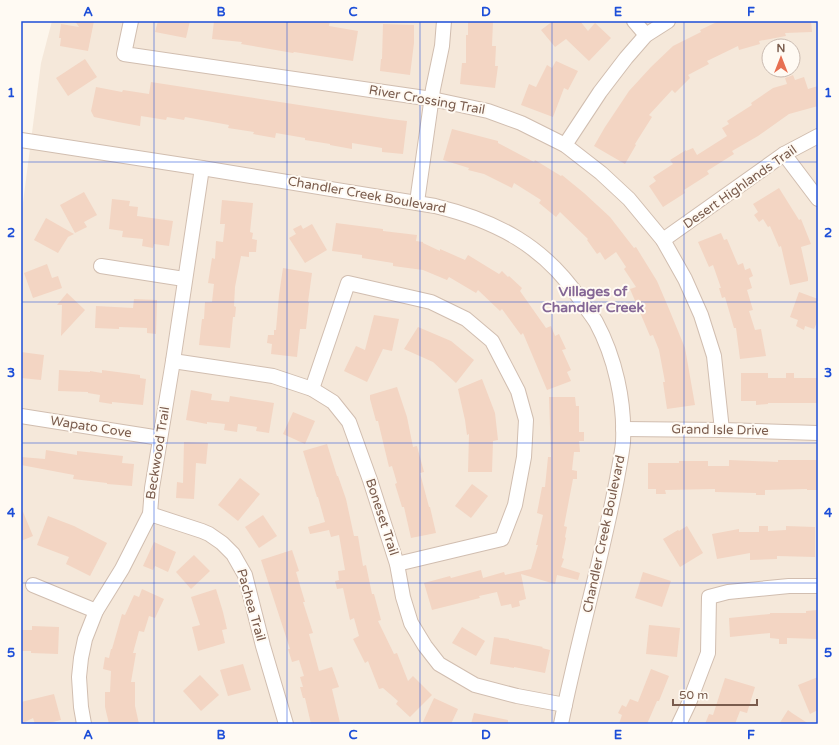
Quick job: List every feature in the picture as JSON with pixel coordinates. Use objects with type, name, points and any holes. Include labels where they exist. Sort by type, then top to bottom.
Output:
[{"type":"street","name":"River Crossing Trail","points":[[131,21],[124,54],[432,99],[488,111],[521,123],[565,145],[629,199],[663,240],[685,279],[701,315],[714,356],[722,430]]},
{"type":"street","points":[[417,202],[433,89],[442,46],[444,21]]},
{"type":"street","points":[[634,21],[646,35]]},
{"type":"street","points":[[565,145],[600,92],[626,58],[646,35],[668,21]]},
{"type":"street","name":"Desert Highlands Trail","points":[[663,240],[784,154],[818,136]]},
{"type":"street","name":"Chandler Creek Boulevard","points":[[21,140],[417,202],[454,210],[507,232],[529,246],[547,260],[561,274],[596,322],[610,355],[617,377],[620,394],[623,429],[623,441],[614,495],[561,724]]},
{"type":"street","points":[[784,154],[818,199]]},
{"type":"street","name":"Beckwood Trail","points":[[84,724],[79,687],[81,658],[85,639],[96,612],[122,569],[150,514],[152,488],[202,168]]},
{"type":"street","points":[[101,266],[184,279]]},
{"type":"street","points":[[312,389],[348,284],[431,302],[466,319],[492,341],[518,391],[526,420],[524,457],[515,504],[502,539],[396,564]]},
{"type":"street","name":"Boneset Trail","points":[[172,361],[273,376],[312,389],[333,402],[350,422],[396,564],[403,597],[411,623],[425,646],[439,664],[475,685],[517,696],[565,705]]},
{"type":"street","name":"Wapato Cove","points":[[21,416],[160,438]]},
{"type":"street","name":"Grand Isle Drive","points":[[623,429],[818,433]]},
{"type":"street","name":"Pachea Trail","points":[[150,514],[209,534],[222,543],[238,560],[245,575],[263,646],[286,724]]},
{"type":"street","points":[[33,585],[96,612]]},
{"type":"street","points":[[679,724],[689,703],[708,653],[709,597],[728,592],[789,586],[818,586]]},
{"type":"shaded area","points":[[52,21],[818,21],[818,724],[21,724],[21,218],[41,63]]},
{"type":"building","points":[[75,21],[94,21],[88,51],[60,46],[61,38],[59,38],[61,24],[79,27]]},
{"type":"building","points":[[158,21],[190,21],[186,38],[155,32]]},
{"type":"building","points":[[214,21],[330,21],[329,26],[358,31],[353,61],[293,53],[241,44],[242,42],[212,39]]},
{"type":"building","points":[[468,21],[493,21],[492,46],[496,46],[495,66],[498,66],[495,88],[460,84],[462,63],[466,63],[466,35],[468,35]]},
{"type":"building","points":[[553,21],[580,21],[588,31],[595,23],[611,38],[589,61],[566,39],[555,47],[541,30]]},
{"type":"building","points":[[719,21],[811,21],[812,32],[785,33],[786,36],[761,38],[761,41],[759,41],[760,44],[739,50],[738,46],[707,61],[709,64],[688,75],[690,78],[675,93],[672,90],[649,115],[652,117],[635,144],[636,145],[625,164],[594,146],[629,91],[673,46],[701,32],[700,30]]},
{"type":"building","points":[[383,24],[414,25],[414,43],[410,75],[380,71],[382,59]]},
{"type":"building","points":[[85,59],[97,77],[68,96],[56,78]]},
{"type":"building","points":[[556,61],[578,71],[568,90],[564,88],[553,117],[521,105],[529,84],[536,87],[547,65],[552,68]]},
{"type":"building","points":[[804,77],[808,89],[818,86],[818,106],[789,114],[758,136],[732,151],[734,154],[707,171],[709,174],[684,190],[685,193],[663,207],[649,186],[656,181],[653,177],[673,164],[670,160],[686,150],[693,148],[697,155],[727,136],[722,128],[729,124],[727,121],[752,105],[751,103],[773,88],[787,84],[785,78],[794,78],[795,80]]},
{"type":"building","points":[[151,82],[407,121],[403,154],[382,152],[382,148],[352,143],[352,149],[276,133],[275,138],[253,134],[254,132],[228,128],[229,125],[185,117],[184,120],[167,117],[166,120],[141,116],[140,126],[94,117],[91,111],[96,87],[122,92],[123,90],[149,94]]},
{"type":"building","points":[[452,129],[498,141],[498,143],[534,162],[535,160],[561,176],[562,175],[610,217],[634,248],[636,247],[657,281],[685,348],[695,405],[667,409],[663,382],[665,382],[659,350],[653,335],[650,336],[630,289],[636,287],[624,269],[626,267],[616,252],[605,260],[600,252],[597,254],[587,240],[588,239],[560,212],[556,217],[539,203],[541,200],[514,183],[512,188],[484,174],[468,170],[469,168],[443,160]]},
{"type":"building","points":[[779,188],[799,220],[801,219],[811,244],[801,247],[808,281],[790,285],[781,246],[779,247],[770,226],[768,227],[763,219],[759,222],[754,215],[758,212],[753,204]]},
{"type":"building","points":[[84,192],[97,215],[84,222],[87,227],[75,233],[60,205]]},
{"type":"building","points":[[112,199],[130,201],[129,206],[138,207],[137,216],[173,221],[169,246],[154,244],[153,248],[142,246],[143,239],[122,237],[123,231],[109,229]]},
{"type":"building","points":[[222,200],[253,203],[250,232],[253,233],[252,239],[257,240],[256,252],[249,252],[249,257],[241,256],[235,287],[234,306],[236,307],[235,317],[233,317],[230,348],[199,345],[202,319],[204,319],[205,302],[212,302],[214,284],[208,283],[212,258],[215,259],[216,241],[223,242],[225,224],[220,224]]},
{"type":"building","points":[[46,218],[74,234],[68,237],[58,253],[34,240]]},
{"type":"building","points":[[336,223],[417,235],[416,241],[423,242],[440,251],[440,249],[465,260],[468,255],[499,274],[502,271],[522,288],[520,291],[546,328],[551,326],[555,336],[559,334],[566,349],[562,350],[571,370],[567,372],[571,381],[547,390],[523,333],[521,335],[502,309],[500,311],[478,290],[476,293],[449,277],[447,280],[423,270],[393,266],[393,263],[362,258],[362,255],[332,251]]},
{"type":"building","points":[[312,224],[327,250],[305,263],[289,238],[296,234],[293,229],[301,225],[303,229]]},
{"type":"building","points":[[721,233],[724,240],[727,239],[738,265],[743,263],[745,270],[750,268],[753,276],[749,278],[752,288],[747,290],[753,310],[749,311],[755,330],[761,329],[766,356],[740,359],[736,328],[734,328],[725,297],[722,298],[719,288],[721,288],[713,265],[709,267],[698,242]]},
{"type":"building","points":[[47,264],[52,278],[58,276],[62,288],[33,298],[24,273]]},
{"type":"building","points":[[283,268],[312,273],[306,329],[300,329],[297,357],[271,354],[272,344],[267,343],[268,335],[274,335],[274,330],[276,330]]},
{"type":"building","points":[[799,292],[818,299],[818,320],[814,329],[805,326],[804,330],[796,326],[798,320],[790,317]]},
{"type":"building","points":[[67,293],[85,310],[61,336],[62,305],[57,305]]},
{"type":"building","points":[[134,299],[157,300],[156,334],[147,333],[147,328],[95,328],[96,306],[133,308]]},
{"type":"building","points":[[374,315],[399,319],[392,351],[383,349],[367,382],[344,371],[356,346],[365,350]]},
{"type":"building","points":[[418,327],[451,341],[474,360],[456,383],[433,362],[404,349]]},
{"type":"building","points":[[21,352],[44,355],[41,380],[21,378]]},
{"type":"building","points":[[59,370],[102,373],[102,370],[140,375],[140,378],[146,379],[143,405],[99,402],[100,395],[88,392],[58,391]]},
{"type":"building","points":[[741,373],[768,373],[768,378],[786,378],[786,373],[794,373],[794,378],[818,378],[818,403],[768,403],[756,405],[756,401],[741,401]]},
{"type":"building","points":[[482,379],[495,413],[498,440],[493,441],[492,472],[468,472],[469,434],[467,435],[458,389]]},
{"type":"building","points":[[397,387],[407,417],[413,447],[417,446],[424,472],[420,473],[436,533],[411,538],[404,507],[402,507],[395,484],[397,483],[392,466],[389,467],[378,421],[376,421],[370,399],[370,395]]},
{"type":"building","points":[[191,390],[212,394],[211,400],[229,402],[230,396],[274,403],[269,433],[256,431],[257,427],[238,424],[237,432],[224,430],[225,424],[207,422],[207,424],[186,420]]},
{"type":"building","points":[[549,397],[575,397],[576,406],[579,406],[579,432],[584,432],[584,441],[579,441],[580,452],[574,452],[572,470],[577,471],[577,479],[573,479],[564,526],[567,527],[562,558],[564,559],[561,567],[580,573],[578,580],[557,575],[555,584],[521,574],[526,599],[519,601],[520,606],[512,608],[511,604],[501,606],[497,592],[479,596],[480,598],[432,610],[424,583],[481,570],[483,578],[504,572],[505,575],[531,569],[538,545],[536,545],[543,515],[537,513],[542,487],[545,487],[548,457],[551,457]]},
{"type":"building","points":[[293,412],[315,421],[305,444],[283,434]]},
{"type":"building","points":[[184,442],[208,443],[206,464],[196,463],[194,499],[176,498],[177,482],[183,483]]},
{"type":"building","points":[[327,444],[346,499],[354,536],[358,536],[363,566],[366,565],[372,594],[374,594],[381,620],[378,621],[394,654],[397,653],[408,681],[413,676],[432,695],[410,717],[396,704],[398,701],[383,688],[379,689],[368,661],[365,663],[353,639],[359,636],[354,618],[350,620],[343,588],[337,589],[335,581],[339,580],[338,571],[345,570],[339,535],[331,537],[329,530],[310,534],[308,527],[325,522],[303,451]]},
{"type":"building","points":[[46,450],[77,455],[77,451],[123,456],[122,463],[134,464],[132,486],[73,479],[74,475],[21,465],[21,457],[45,459]]},
{"type":"building","points":[[729,460],[778,462],[778,460],[818,460],[818,490],[765,490],[765,495],[756,495],[756,493],[715,492],[715,489],[665,490],[666,494],[656,494],[656,489],[648,489],[648,463],[708,461],[708,466],[729,466]]},
{"type":"building","points":[[240,478],[260,494],[238,521],[218,505]]},
{"type":"building","points":[[472,484],[488,496],[471,518],[455,506]]},
{"type":"building","points":[[21,507],[33,536],[21,541]]},
{"type":"building","points":[[263,515],[277,536],[259,548],[245,527]]},
{"type":"building","points":[[48,516],[74,526],[107,543],[90,576],[66,564],[69,557],[37,545]]},
{"type":"building","points":[[687,526],[703,553],[680,567],[663,539]]},
{"type":"building","points":[[759,526],[768,526],[768,531],[786,530],[786,526],[815,527],[815,557],[777,556],[777,559],[750,560],[750,553],[717,559],[712,534],[739,529],[739,532],[759,532]]},
{"type":"building","points":[[154,542],[176,552],[168,572],[155,566],[153,570],[143,566]]},
{"type":"building","points":[[292,550],[299,571],[296,572],[305,602],[303,602],[313,633],[309,634],[319,671],[332,667],[339,687],[332,689],[340,723],[311,724],[305,698],[303,698],[300,687],[303,687],[300,677],[304,676],[299,660],[292,662],[288,649],[290,649],[261,560]]},
{"type":"building","points":[[194,555],[210,571],[191,589],[176,572]]},
{"type":"building","points":[[643,572],[671,581],[662,607],[635,598]]},
{"type":"building","points":[[142,589],[164,599],[155,618],[149,616],[144,632],[139,631],[133,653],[136,653],[131,682],[135,682],[135,706],[139,724],[109,724],[105,707],[105,692],[110,692],[111,671],[103,669],[105,657],[109,658],[122,614],[125,615],[134,595],[139,597]]},
{"type":"building","points":[[216,589],[227,629],[222,630],[225,643],[198,651],[192,627],[200,625],[191,597]]},
{"type":"building","points":[[818,610],[818,639],[787,638],[787,644],[779,644],[779,639],[770,638],[770,633],[730,637],[729,618],[770,613],[806,613],[806,611]]},
{"type":"building","points":[[649,625],[680,628],[677,657],[646,654]]},
{"type":"building","points":[[32,626],[59,627],[58,654],[21,651],[21,630],[32,630]]},
{"type":"building","points":[[462,627],[485,641],[476,656],[452,643]]},
{"type":"building","points":[[494,637],[509,639],[550,650],[545,673],[490,664]]},
{"type":"building","points":[[243,664],[251,690],[228,696],[220,670]]},
{"type":"building","points":[[651,669],[669,676],[659,701],[657,701],[647,724],[619,724],[622,715],[618,713],[622,705],[626,707],[630,699],[638,702]]},
{"type":"building","points":[[200,675],[219,695],[201,711],[183,691]]},
{"type":"building","points":[[818,677],[818,710],[810,714],[798,685]]},
{"type":"building","points":[[725,678],[755,687],[747,713],[740,711],[735,724],[705,724],[709,714],[713,715]]},
{"type":"building","points":[[54,694],[61,720],[45,724],[35,724],[33,718],[21,724],[21,702]]},
{"type":"building","points":[[434,698],[458,709],[451,724],[422,724]]},
{"type":"building","points":[[788,710],[792,713],[809,724],[779,724]]},
{"type":"building","points":[[474,713],[508,720],[508,724],[471,724]]},
{"type":"district","name":"Villages of Chandler Creek","points":[[593,300]]}]
